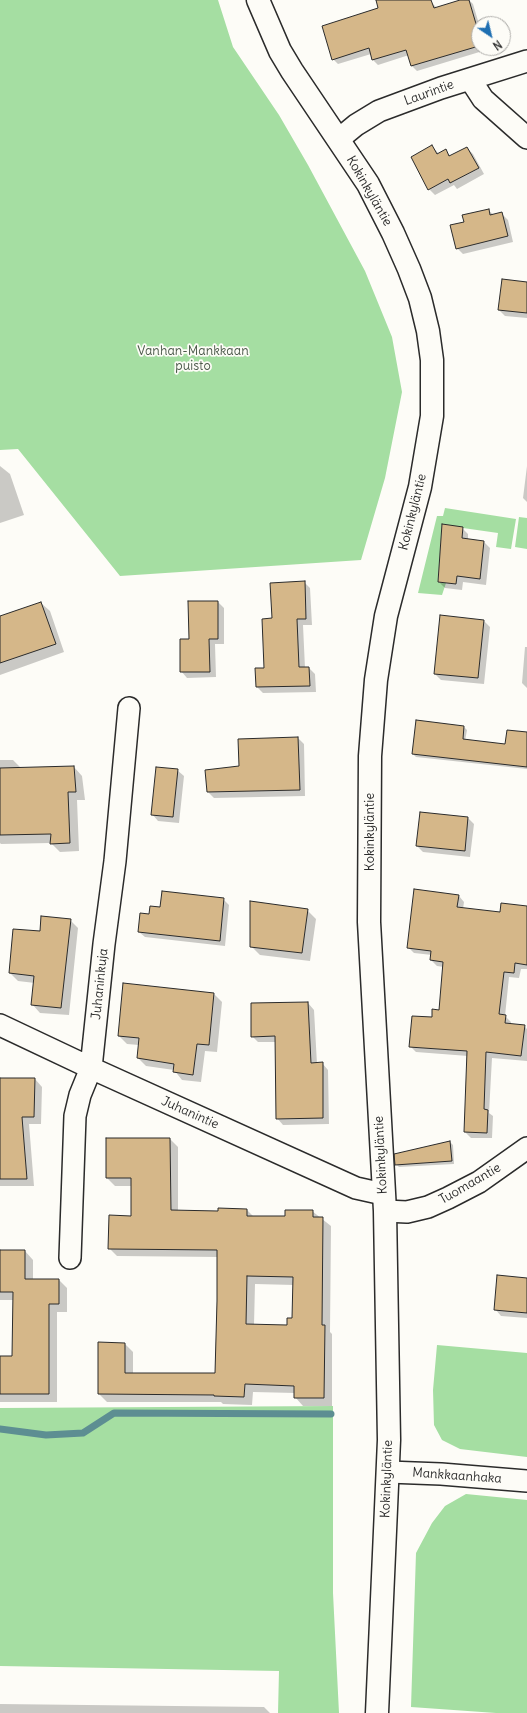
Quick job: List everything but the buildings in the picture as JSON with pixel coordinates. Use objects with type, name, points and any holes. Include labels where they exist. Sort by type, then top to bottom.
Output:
[{"type":"main road","name":"Kokinkyläntie","points":[[258,0],[280,51],[368,184],[394,233],[420,298],[428,331],[432,360],[432,416],[420,488],[386,616],[376,680],[370,756],[369,922],[384,1202],[389,1440],[377,1713]]},
{"type":"street","name":"Laurintie","points":[[338,139],[356,124],[379,112],[441,88],[527,61]]},
{"type":"street","points":[[470,79],[483,99],[527,138]]},
{"type":"street","name":"Juhaninkuja","points":[[70,1258],[75,1116],[80,1095],[91,1068],[104,944],[115,861],[128,708]]},
{"type":"street","name":"Juhanintie","points":[[0,1025],[384,1202]]},
{"type":"street","name":"Tuomaantie","points":[[384,1202],[407,1212],[428,1207],[479,1182],[527,1148]]},
{"type":"street","name":"Mankkaanhaka","points":[[388,1472],[442,1474],[527,1481]]},
{"type":"green space","name":"Vanhan-Mankkaan puisto","points":[[0,0],[218,0],[233,47],[279,115],[308,165],[365,271],[392,337],[402,392],[385,478],[361,560],[120,576],[18,449],[0,450]]},
{"type":"green space","points":[[445,508],[516,519],[511,549],[496,547],[498,533],[442,525],[438,582],[446,583],[442,595],[418,593],[437,516],[443,516]]},
{"type":"green space","points":[[519,517],[527,518],[527,549],[515,547]]},
{"type":"green space","points":[[437,1345],[527,1353],[527,1457],[460,1449],[442,1440],[434,1425],[433,1390]]},
{"type":"green space","points":[[333,1406],[333,1593],[339,1713],[278,1713],[279,1671],[0,1666],[0,1408]]},
{"type":"green space","points":[[466,1494],[527,1500],[527,1713],[496,1713],[411,1707],[416,1553],[432,1523],[445,1506]]},
{"type":"waterway","points":[[0,1429],[46,1435],[83,1433],[114,1413],[331,1414]]}]
